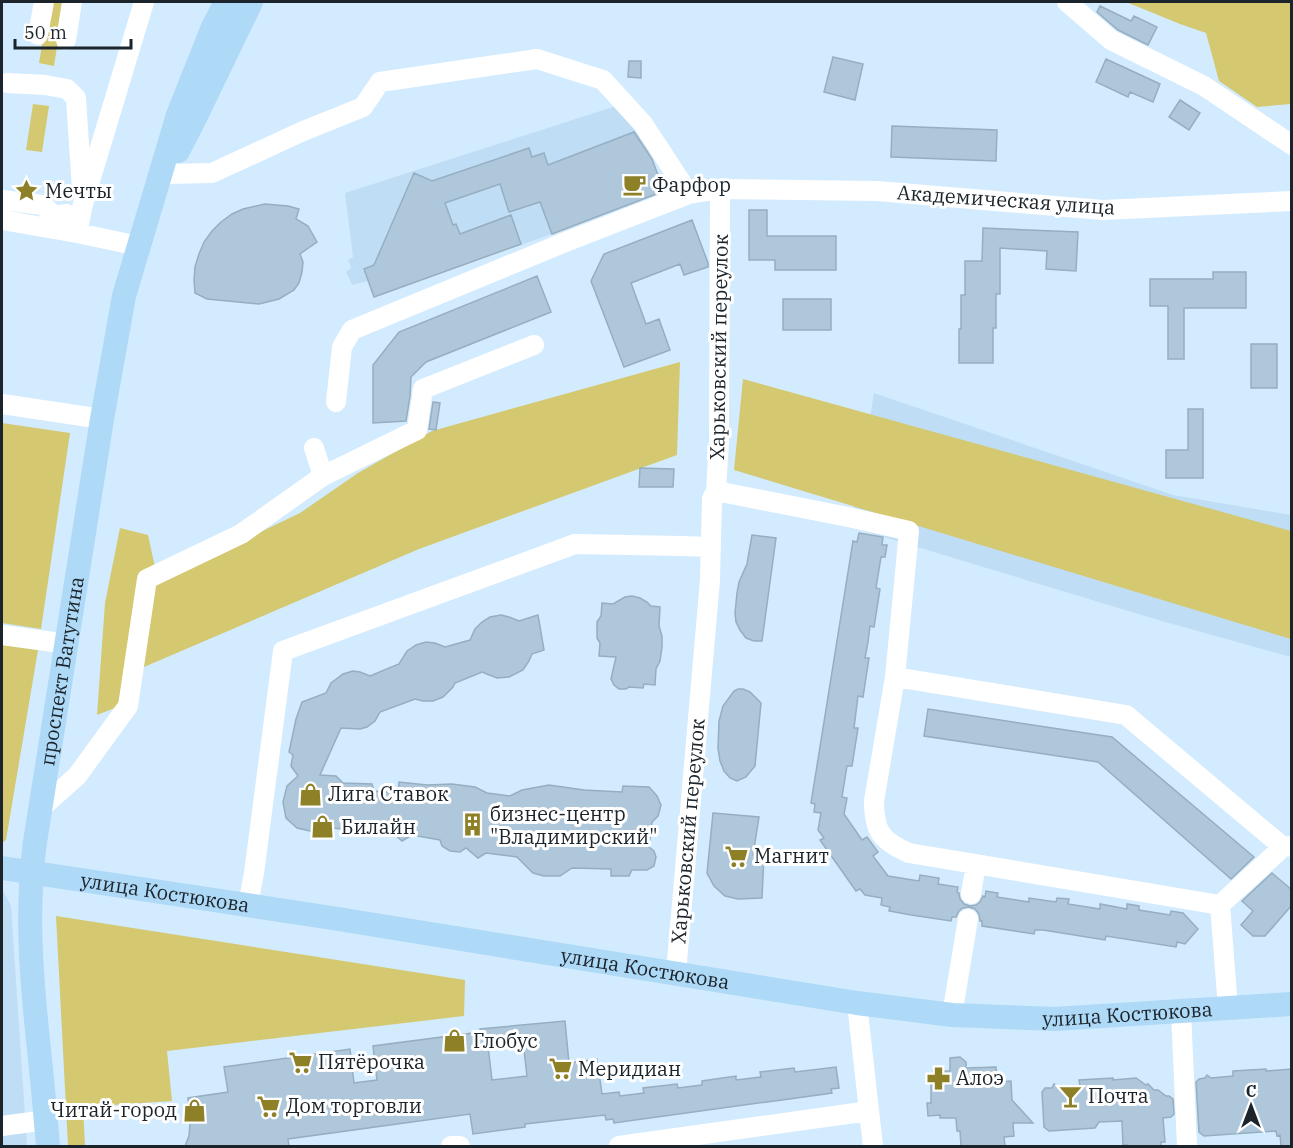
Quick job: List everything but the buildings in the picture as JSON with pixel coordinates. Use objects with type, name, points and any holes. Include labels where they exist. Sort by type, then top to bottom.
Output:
[{"type":"main road","name":"проспект Ватутина","points":[[48,1146],[31,968],[29,922],[31,872],[102,419],[124,296],[178,115],[213,27],[226,2]]},
{"type":"main road","name":"проспект Ватутина","points":[[152,201],[251,2]]},
{"type":"main road","name":"улица Костюкова","points":[[2,868],[248,905],[857,1003],[952,1015],[1055,1019],[1292,1004]]},
{"type":"street","points":[[38,35],[44,2]]},
{"type":"street","points":[[66,39],[72,2]]},
{"type":"street","points":[[57,209],[144,2]]},
{"type":"street","points":[[1067,2],[1111,40],[1204,86],[1292,145]]},
{"type":"street","points":[[166,174],[212,173],[301,132],[363,107],[380,82],[537,58],[603,80],[644,124],[689,194]]},
{"type":"street","points":[[7,83],[67,89],[76,98],[57,209]]},
{"type":"street","points":[[336,402],[342,347],[352,330],[689,194],[720,189]]},
{"type":"street","name":"Академическая улица","points":[[720,189],[877,191],[1103,210],[1292,201]]},
{"type":"street","name":"Харьковский переулок","points":[[676,973],[710,580],[712,499],[716,491],[719,441],[720,189]]},
{"type":"street","points":[[6,197],[57,209],[77,232]]},
{"type":"street","points":[[2,220],[77,232],[139,246]]},
{"type":"street","points":[[41,808],[76,776],[128,706],[147,579],[241,534],[323,476],[417,430],[423,389],[534,345]]},
{"type":"street","points":[[2,404],[102,419]]},
{"type":"street","points":[[314,448],[323,476]]},
{"type":"street","points":[[716,491],[909,531],[895,677],[874,801],[874,818],[881,834],[893,846],[909,853],[1220,905]]},
{"type":"street","points":[[248,905],[283,651],[575,544],[711,548]]},
{"type":"street","points":[[2,635],[68,644]]},
{"type":"street","points":[[895,677],[1126,715],[1287,847],[1220,905]]},
{"type":"street","points":[[971,894],[976,864]]},
{"type":"street","points":[[1220,905],[1228,1008]]},
{"type":"street","points":[[952,1015],[968,919]]},
{"type":"street","points":[[857,1003],[873,1146]]},
{"type":"street","points":[[1181,1011],[1187,1146]]},
{"type":"street","points":[[619,1146],[869,1111]]},
{"type":"street","points":[[2,1126],[46,1120]]},
{"type":"street","points":[[451,1146],[460,1146]]},
{"type":"shaded area","points":[[49,2],[64,2],[54,66],[39,63]]},
{"type":"shaded area","points":[[1126,2],[1291,2],[1291,104],[1257,107],[1219,81],[1206,33]]},
{"type":"shaded area","points":[[33,104],[49,106],[42,152],[26,150]]},
{"type":"shaded area","points":[[622,104],[641,130],[664,191],[552,234],[374,297],[368,281],[352,285],[346,272],[351,268],[348,260],[353,257],[345,193]]},
{"type":"shaded area","points":[[680,362],[677,455],[419,549],[144,667],[135,700],[97,715],[105,603],[120,528],[148,535],[158,581],[300,513],[358,473],[432,431]]},
{"type":"shaded area","points":[[743,379],[1291,531],[1291,639],[734,470]]},
{"type":"shaded area","points":[[874,393],[1173,495],[1291,515],[1291,657],[1158,620],[851,527]]},
{"type":"shaded area","points":[[2,423],[70,433],[41,629],[2,623]]},
{"type":"shaded area","points":[[2,644],[38,650],[6,840],[2,843]]},
{"type":"shaded area","points":[[2,889],[11,906],[27,1146],[2,1146]]},
{"type":"shaded area","points":[[56,916],[465,980],[464,1016],[167,1051],[172,1101],[83,1107],[85,1146],[68,1146]]},
{"type":"place","name":"Фарфор","points":[[634,185]]},
{"type":"place","name":"Мечты","points":[[27,191]]},
{"type":"place","name":"Лига Ставок","points":[[310,794]]},
{"type":"place","name":"бизнес-центр \"Владимирский\"","points":[[472,825]]},
{"type":"place","name":"Билайн","points":[[323,827]]},
{"type":"place","name":"Магнит","points":[[736,856]]},
{"type":"place","name":"Глобус","points":[[455,1041]]},
{"type":"place","name":"Пятёрочка","points":[[300,1062]]},
{"type":"place","name":"Меридиан","points":[[560,1069]]},
{"type":"place","name":"Алоэ","points":[[938,1078]]},
{"type":"place","name":"Почта","points":[[1070,1096]]},
{"type":"place","name":"Дом торговли","points":[[268,1106]]},
{"type":"place","name":"Читай-город","points":[[195,1110]]}]
